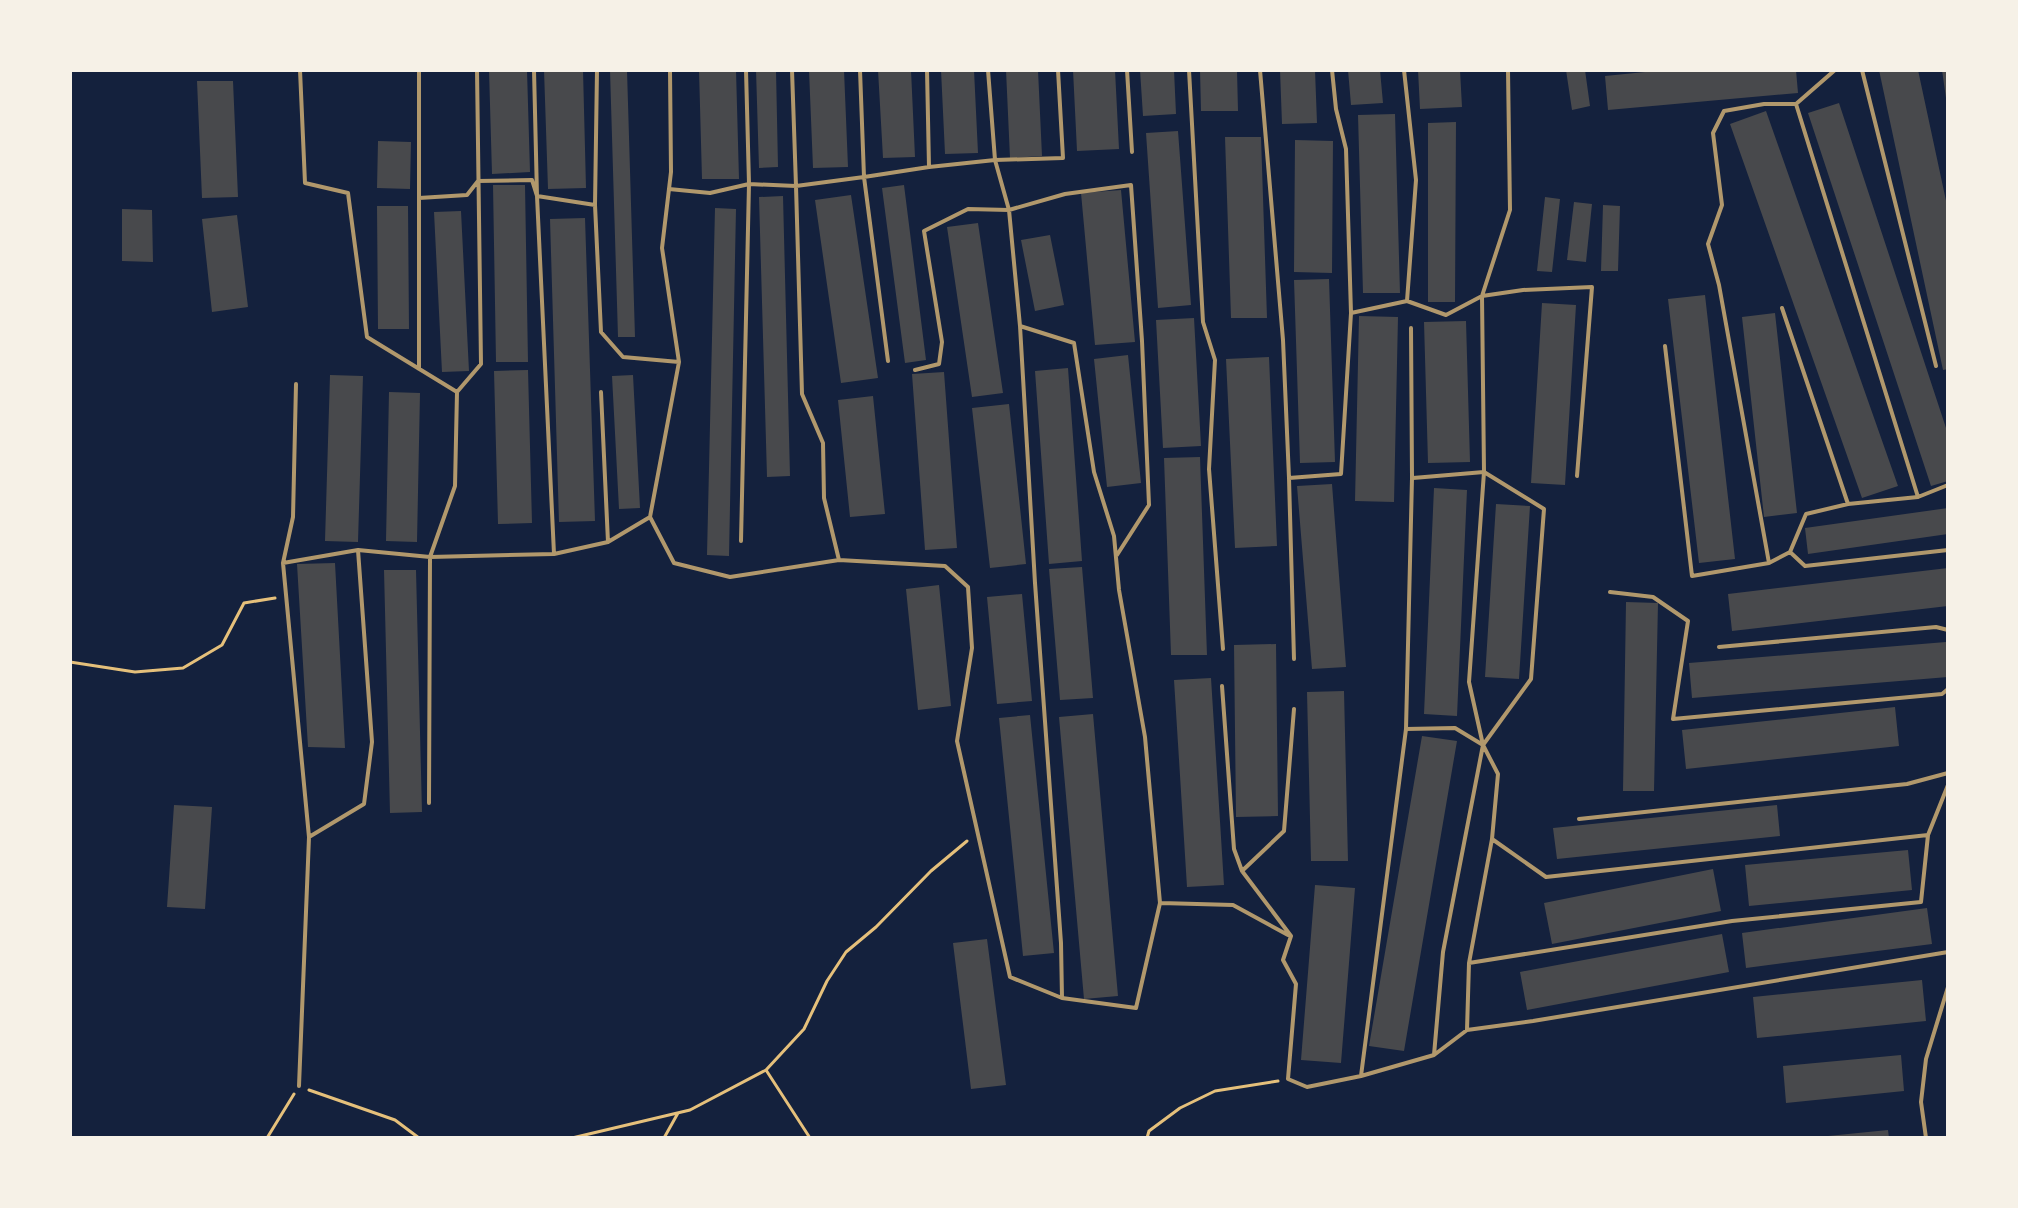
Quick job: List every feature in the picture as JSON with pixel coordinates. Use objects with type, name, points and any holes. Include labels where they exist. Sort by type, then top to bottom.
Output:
[{"type":"lane","points":[[300,70],[305,183],[348,193],[367,337],[457,392]]},
{"type":"lane","points":[[419,70],[419,369]]},
{"type":"lane","points":[[429,803],[430,557],[455,486],[457,392],[481,364],[477,70]]},
{"type":"lane","points":[[534,70],[554,554]]},
{"type":"lane","points":[[597,70],[595,205],[601,332],[623,357],[679,362]]},
{"type":"lane","points":[[670,70],[669,189],[662,248],[679,362],[650,517],[674,563],[730,577],[839,560],[945,566],[968,587],[972,648],[957,741],[1010,977],[1062,998],[1136,1008],[1160,903],[1145,737],[1119,590],[1114,536],[1094,472],[1074,343],[1020,326]]},
{"type":"lane","points":[[741,541],[749,184],[746,70]]},
{"type":"lane","points":[[792,70],[802,394],[823,443],[824,498],[839,560]]},
{"type":"lane","points":[[860,70],[864,177],[888,361]]},
{"type":"lane","points":[[927,70],[929,167]]},
{"type":"lane","points":[[988,70],[995,160],[1009,210],[1020,326],[1061,943],[1062,998]]},
{"type":"lane","points":[[669,189],[710,193],[749,184],[796,186],[995,160],[1063,158],[1058,70]]},
{"type":"lane","points":[[1127,70],[1132,152]]},
{"type":"lane","points":[[1189,70],[1203,322],[1215,360],[1209,469],[1223,649]]},
{"type":"lane","points":[[1260,70],[1283,340],[1294,659]]},
{"type":"lane","points":[[1289,478],[1341,474],[1351,313],[1346,149],[1336,109],[1332,70]]},
{"type":"lane","points":[[1404,70],[1416,180],[1407,301]]},
{"type":"lane","points":[[1467,1030],[1469,963],[1492,839],[1498,774],[1483,745],[1469,682],[1484,472],[1482,296],[1510,210],[1508,70]]},
{"type":"lane","points":[[1769,563],[1719,285],[1708,244],[1722,205],[1713,133],[1724,111],[1764,104],[1796,104],[1835,70]]},
{"type":"lane","points":[[1862,70],[1936,366]]},
{"type":"lane","points":[[1796,104],[1918,497]]},
{"type":"lane","points":[[478,181],[532,180],[537,196]]},
{"type":"lane","points":[[419,198],[467,195],[478,181]]},
{"type":"lane","points":[[915,370],[939,364],[942,342],[924,231],[968,209],[1009,210],[1065,194],[1131,185],[1149,505],[1116,557]]},
{"type":"lane","points":[[537,196],[595,205]]},
{"type":"lane","points":[[1351,313],[1407,301],[1446,315],[1482,296],[1523,290],[1592,287],[1577,476]]},
{"type":"lane","points":[[1782,308],[1848,504]]},
{"type":"lane","points":[[1361,1076],[1406,729],[1412,478],[1411,328]]},
{"type":"lane","points":[[1665,346],[1692,576],[1769,563],[1790,552],[1806,514],[1848,504],[1918,497],[1948,485]]},
{"type":"lane","points":[[296,384],[293,517],[283,563],[309,837],[299,1086]]},
{"type":"lane","points":[[601,392],[608,542]]},
{"type":"lane","points":[[1412,478],[1484,472],[1544,509],[1531,679],[1483,745],[1443,952],[1434,1055]]},
{"type":"lane","points":[[283,563],[358,550],[430,557],[554,554],[608,542],[650,517]]},
{"type":"lane","points":[[309,837],[364,804],[372,742],[358,550]]},
{"type":"lane","points":[[1790,552],[1805,566],[1948,550]]},
{"type":"lane","points":[[1610,592],[1653,597],[1688,621],[1673,719],[1942,694],[1948,689]]},
{"type":"lane","points":[[1719,647],[1936,627],[1948,630]]},
{"type":"lane","points":[[1222,686],[1234,849],[1242,871],[1291,936]]},
{"type":"lane","points":[[1242,871],[1284,831],[1294,709]]},
{"type":"lane","points":[[1406,729],[1455,728],[1483,745]]},
{"type":"lane","points":[[1579,819],[1907,784],[1948,773]]},
{"type":"lane","points":[[1469,963],[1732,921],[1921,902],[1928,835],[1948,785]]},
{"type":"lane","points":[[1492,839],[1546,877],[1928,835]]},
{"type":"lane","points":[[1160,903],[1233,905],[1291,936]]},
{"type":"lane","points":[[1291,936],[1283,960],[1296,984],[1288,1079],[1307,1087],[1361,1076],[1434,1055],[1467,1030],[1948,952]]},
{"type":"lane","points":[[1926,1138],[1921,1102],[1926,1059],[1948,987]]},
{"type":"path","points":[[70,662],[135,672],[183,668],[222,645],[244,603],[286,596]]},
{"type":"path","points":[[572,1138],[690,1110],[766,1070],[804,1029],[827,981],[846,952],[977,832]]},
{"type":"path","points":[[766,1070],[810,1138]]},
{"type":"path","points":[[1147,1138],[1149,1131],[1180,1108],[1215,1091],[1288,1079]]},
{"type":"path","points":[[267,1138],[299,1086],[395,1120],[419,1138]]},
{"type":"path","points":[[664,1138],[679,1112]]},
{"type":"building","points":[[489,70],[527,70],[530,172],[492,174]]},
{"type":"building","points":[[544,70],[583,70],[586,188],[548,189]]},
{"type":"building","points":[[610,70],[627,70],[635,337],[618,337]]},
{"type":"building","points":[[699,70],[736,70],[739,179],[702,179]]},
{"type":"building","points":[[756,70],[776,70],[778,167],[759,168]]},
{"type":"building","points":[[809,70],[844,70],[848,167],[813,168]]},
{"type":"building","points":[[878,70],[911,70],[915,157],[883,158]]},
{"type":"building","points":[[941,70],[974,70],[978,153],[945,154]]},
{"type":"building","points":[[1006,70],[1038,70],[1042,156],[1010,158]]},
{"type":"building","points":[[1073,70],[1115,70],[1119,149],[1077,151]]},
{"type":"building","points":[[1140,70],[1174,70],[1176,114],[1143,116]]},
{"type":"building","points":[[1200,70],[1237,70],[1238,111],[1201,111]]},
{"type":"building","points":[[1280,70],[1315,70],[1317,123],[1282,124]]},
{"type":"building","points":[[1348,70],[1380,70],[1383,103],[1351,105]]},
{"type":"building","points":[[1418,70],[1460,70],[1462,107],[1420,109]]},
{"type":"building","points":[[1566,70],[1585,70],[1590,106],[1572,110]]},
{"type":"building","points":[[1665,70],[1796,70],[1798,93],[1608,110],[1605,76]]},
{"type":"building","points":[[1879,70],[1918,70],[1948,210],[1948,369],[1943,370]]},
{"type":"building","points":[[1942,70],[1948,70],[1948,98],[1946,98]]},
{"type":"building","points":[[197,81],[233,81],[238,197],[202,198]]},
{"type":"building","points":[[1839,103],[1948,434],[1948,481],[1931,486],[1808,113]]},
{"type":"building","points":[[1766,111],[1898,486],[1862,498],[1730,124]]},
{"type":"building","points":[[1395,114],[1400,293],[1363,293],[1358,115]]},
{"type":"building","points":[[1456,122],[1455,302],[1428,302],[1428,123]]},
{"type":"building","points":[[1178,131],[1191,305],[1158,308],[1146,133]]},
{"type":"building","points":[[1225,137],[1261,137],[1267,318],[1231,318]]},
{"type":"building","points":[[1295,140],[1333,141],[1332,273],[1294,272]]},
{"type":"building","points":[[378,141],[411,142],[410,189],[377,188]]},
{"type":"building","points":[[493,185],[525,185],[528,362],[496,362]]},
{"type":"building","points":[[904,185],[926,360],[905,363],[882,188]]},
{"type":"building","points":[[1121,190],[1135,342],[1095,345],[1081,193]]},
{"type":"building","points":[[851,195],[878,378],[841,383],[815,200]]},
{"type":"building","points":[[783,196],[790,476],[767,477],[759,197]]},
{"type":"building","points":[[1545,197],[1560,199],[1552,272],[1537,271]]},
{"type":"building","points":[[1574,202],[1592,204],[1586,262],[1567,260]]},
{"type":"building","points":[[1603,205],[1620,206],[1618,271],[1601,271]]},
{"type":"building","points":[[377,206],[408,206],[409,329],[378,329]]},
{"type":"building","points":[[715,208],[736,209],[729,556],[707,555]]},
{"type":"building","points":[[122,209],[152,210],[153,262],[122,261]]},
{"type":"building","points":[[461,211],[469,371],[442,372],[434,212]]},
{"type":"building","points":[[237,215],[248,307],[212,312],[202,219]]},
{"type":"building","points":[[585,218],[595,521],[559,522],[550,219]]},
{"type":"building","points":[[978,223],[1003,393],[972,397],[947,227]]},
{"type":"building","points":[[1050,235],[1064,305],[1035,311],[1021,240]]},
{"type":"building","points":[[1329,279],[1335,462],[1300,463],[1294,280]]},
{"type":"building","points":[[1705,295],[1735,559],[1699,563],[1668,299]]},
{"type":"building","points":[[1542,303],[1576,305],[1565,485],[1531,483]]},
{"type":"building","points":[[1775,313],[1797,513],[1764,517],[1742,317]]},
{"type":"building","points":[[1359,316],[1398,317],[1394,502],[1355,501]]},
{"type":"building","points":[[1194,318],[1201,446],[1163,448],[1156,320]]},
{"type":"building","points":[[1466,321],[1470,462],[1428,463],[1424,322]]},
{"type":"building","points":[[1128,355],[1141,483],[1107,487],[1094,359]]},
{"type":"building","points":[[1269,357],[1277,546],[1235,548],[1226,359]]},
{"type":"building","points":[[1068,368],[1082,561],[1049,564],[1035,371]]},
{"type":"building","points":[[528,370],[532,523],[498,524],[494,371]]},
{"type":"building","points":[[944,372],[957,548],[925,550],[912,374]]},
{"type":"building","points":[[330,375],[363,376],[358,542],[325,541]]},
{"type":"building","points":[[633,375],[640,508],[619,509],[612,376]]},
{"type":"building","points":[[389,392],[420,393],[417,542],[386,541]]},
{"type":"building","points":[[873,396],[885,514],[850,517],[838,400]]},
{"type":"building","points":[[1009,404],[1026,564],[990,568],[972,408]]},
{"type":"building","points":[[1200,457],[1207,655],[1171,655],[1164,458]]},
{"type":"building","points":[[1332,484],[1346,667],[1312,669],[1297,486]]},
{"type":"building","points":[[1434,488],[1467,490],[1457,716],[1424,714]]},
{"type":"building","points":[[1496,504],[1530,506],[1519,679],[1485,677]]},
{"type":"building","points":[[1948,508],[1948,534],[1808,554],[1805,528]]},
{"type":"building","points":[[335,563],[345,748],[308,747],[297,564]]},
{"type":"building","points":[[1082,567],[1093,698],[1060,700],[1049,569]]},
{"type":"building","points":[[1948,568],[1948,606],[1732,631],[1728,594]]},
{"type":"building","points":[[384,570],[416,570],[422,812],[390,813]]},
{"type":"building","points":[[939,585],[951,706],[918,710],[906,589]]},
{"type":"building","points":[[1022,594],[1032,701],[997,704],[987,597]]},
{"type":"building","points":[[1626,602],[1658,603],[1654,791],[1623,791]]},
{"type":"building","points":[[1946,642],[1948,677],[1692,698],[1689,663]]},
{"type":"building","points":[[1276,644],[1278,816],[1236,817],[1234,645]]},
{"type":"building","points":[[1211,678],[1224,885],[1187,887],[1174,680]]},
{"type":"building","points":[[1344,691],[1348,861],[1311,861],[1307,692]]},
{"type":"building","points":[[1895,707],[1899,746],[1686,769],[1682,730]]},
{"type":"building","points":[[1093,714],[1118,996],[1084,999],[1059,717]]},
{"type":"building","points":[[1030,715],[1054,953],[1023,956],[999,718]]},
{"type":"building","points":[[1422,736],[1457,741],[1404,1051],[1369,1046]]},
{"type":"building","points":[[174,805],[212,807],[205,909],[167,907]]},
{"type":"building","points":[[1777,805],[1780,836],[1557,859],[1553,828]]},
{"type":"building","points":[[1908,850],[1912,890],[1749,906],[1745,865]]},
{"type":"building","points":[[1713,869],[1721,911],[1552,944],[1544,903]]},
{"type":"building","points":[[1315,885],[1355,888],[1341,1063],[1301,1060]]},
{"type":"building","points":[[1927,908],[1932,944],[1746,968],[1742,933]]},
{"type":"building","points":[[1722,934],[1729,972],[1527,1010],[1520,972]]},
{"type":"building","points":[[987,939],[1006,1085],[971,1089],[953,943]]},
{"type":"building","points":[[1922,980],[1926,1021],[1757,1038],[1753,997]]},
{"type":"building","points":[[1901,1055],[1904,1091],[1786,1103],[1783,1066]]},
{"type":"building","points":[[1888,1130],[1889,1138],[1828,1138],[1828,1136]]}]
